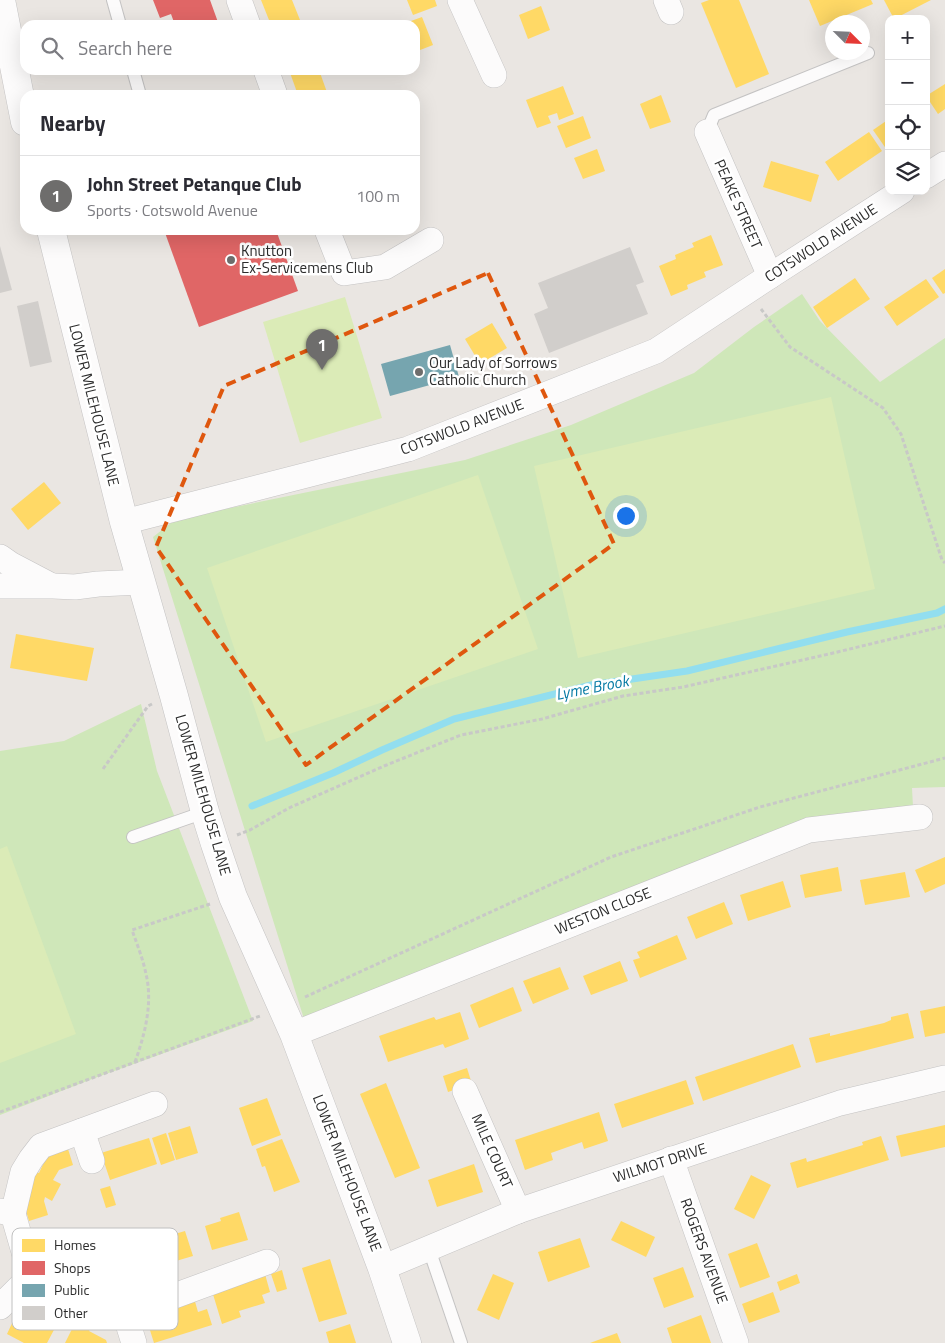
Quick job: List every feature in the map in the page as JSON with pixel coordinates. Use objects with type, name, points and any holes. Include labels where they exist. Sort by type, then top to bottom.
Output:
[{"type":"main road","points":[[1,0],[20,97]]},
{"type":"main road","name":"LOWER MILEHOUSE LANE","points":[[52,235],[124,522],[214,844],[233,896],[294,1034],[382,1268],[407,1343]]},
{"type":"street","points":[[239,0],[246,20]]},
{"type":"street","points":[[460,0],[494,75]]},
{"type":"street","points":[[268,75],[273,90]]},
{"type":"street","name":"PEAKE STREET","points":[[707,132],[770,276]]},
{"type":"street","points":[[930,173],[945,164]]},
{"type":"street","name":"COTSWOLD AVENUE","points":[[124,522],[408,449],[656,351],[747,290],[896,195]]},
{"type":"street","points":[[329,235],[344,273],[385,267],[431,240]]},
{"type":"street","points":[[0,557],[53,586]]},
{"type":"street","points":[[0,586],[75,587],[141,582]]},
{"type":"street","name":"WESTON CLOSE","points":[[294,1034],[809,830],[920,817]]},
{"type":"street","name":"WILMOT DRIVE","points":[[382,1268],[518,1210],[840,1103],[945,1078]]},
{"type":"street","name":"MILE COURT","points":[[465,1091],[518,1210]]},
{"type":"street","points":[[13,1228],[7,1213],[23,1172],[41,1146],[155,1104]]},
{"type":"street","points":[[82,1131],[92,1161]]},
{"type":"street","name":"ROGERS AVENUE","points":[[671,1159],[736,1343]]},
{"type":"street","points":[[178,1294],[267,1262]]},
{"type":"street","points":[[0,1307],[12,1295]]},
{"type":"street","points":[[130,1330],[134,1343]]},
{"type":"lane","points":[[113,0],[119,20]]},
{"type":"lane","points":[[707,132],[714,115],[851,60]]},
{"type":"lane","points":[[134,75],[139,90]]},
{"type":"lane","points":[[133,837],[205,812]]},
{"type":"lane","points":[[429,1248],[461,1343]]},
{"type":"path","points":[[747,290],[790,347],[883,408],[901,434],[942,560],[945,563]]},
{"type":"path","points":[[214,844],[250,830],[289,808],[384,766],[462,735],[542,719],[623,696],[684,687],[945,626]]},
{"type":"path","points":[[103,769],[148,706],[174,696]]},
{"type":"path","points":[[0,1112],[283,1007],[611,856],[760,807],[945,758]]},
{"type":"path","points":[[135,1062],[144,1034],[149,995],[147,975],[132,930],[233,896]]},
{"type":"highlighted area","points":[[488,273],[614,544],[306,765],[156,547],[224,386]]},
{"type":"green space","points":[[802,294],[820,321],[880,382],[945,338],[945,787],[912,788],[913,807],[304,1019],[153,537],[176,519],[465,460],[571,425],[694,373],[754,327]]},
{"type":"green space","points":[[345,297],[382,418],[300,443],[263,322]]},
{"type":"green space","points":[[831,397],[875,589],[578,658],[534,466]]},
{"type":"green space","points":[[478,475],[538,649],[266,742],[207,568]]},
{"type":"green space","points":[[141,704],[157,771],[253,1021],[92,1079],[0,1115],[0,751],[64,741]]},
{"type":"green space","points":[[7,846],[76,1034],[0,1063],[0,849]]},
{"type":"building: Homes","points":[[261,0],[292,0],[300,20],[269,20]]},
{"type":"building: Homes","points":[[407,0],[435,0],[437,6],[413,15]]},
{"type":"building: Homes","points":[[709,0],[739,0],[769,74],[736,88],[701,3]]},
{"type":"building: Homes","points":[[809,0],[871,0],[873,4],[846,15],[825,15],[825,24],[820,26]]},
{"type":"building: Homes","points":[[884,0],[931,0],[902,15],[892,15]]},
{"type":"building: Homes","points":[[541,6],[550,30],[528,39],[519,15]]},
{"type":"building: Homes","points":[[422,17],[433,45],[420,50],[420,20],[414,20]]},
{"type":"building: Homes","points":[[291,75],[321,75],[326,90],[296,90]]},
{"type":"building: Homes","points":[[945,84],[945,109],[938,114],[930,102],[930,93]]},
{"type":"building: Homes","points":[[563,86],[574,114],[559,120],[557,113],[548,116],[551,123],[537,128],[526,100]]},
{"type":"building: Homes","points":[[661,95],[671,122],[650,129],[640,104]]},
{"type":"building: Homes","points":[[583,116],[591,138],[566,148],[557,126]]},
{"type":"building: Homes","points":[[885,122],[885,147],[873,130]]},
{"type":"building: Homes","points":[[869,132],[882,151],[838,181],[825,162]]},
{"type":"building: Homes","points":[[597,149],[605,171],[583,179],[574,158]]},
{"type":"building: Homes","points":[[771,161],[819,175],[811,202],[763,187]]},
{"type":"building: Homes","points":[[711,235],[723,265],[704,272],[706,277],[687,285],[688,289],[671,296],[659,266],[676,259],[675,255],[694,247],[692,243]]},
{"type":"building: Homes","points":[[945,269],[945,293],[943,294],[932,278]]},
{"type":"building: Homes","points":[[855,278],[870,299],[827,328],[813,307]]},
{"type":"building: Homes","points":[[926,279],[939,297],[897,326],[884,307]]},
{"type":"building: Homes","points":[[492,323],[507,348],[480,364],[465,339]]},
{"type":"building: Homes","points":[[44,482],[61,503],[28,530],[11,509]]},
{"type":"building: Homes","points":[[16,634],[94,648],[87,681],[10,668]]},
{"type":"building: Homes","points":[[945,857],[945,884],[925,893],[915,870]]},
{"type":"building: Homes","points":[[838,867],[842,891],[805,898],[800,875]]},
{"type":"building: Homes","points":[[905,872],[910,897],[865,905],[860,880]]},
{"type":"building: Homes","points":[[783,881],[791,907],[748,921],[740,895]]},
{"type":"building: Homes","points":[[724,902],[733,924],[696,939],[687,917]]},
{"type":"building: Homes","points":[[677,935],[687,959],[640,978],[633,960],[640,958],[637,952]]},
{"type":"building: Homes","points":[[620,961],[628,981],[591,995],[583,976]]},
{"type":"building: Homes","points":[[560,967],[569,989],[533,1004],[523,981]]},
{"type":"building: Homes","points":[[513,987],[522,1011],[479,1028],[470,1005]]},
{"type":"building: Homes","points":[[945,1006],[945,1033],[925,1037],[920,1011]]},
{"type":"building: Homes","points":[[460,1012],[469,1039],[445,1048],[443,1044],[388,1062],[379,1036],[434,1017],[436,1020]]},
{"type":"building: Homes","points":[[908,1013],[914,1038],[816,1063],[809,1038],[830,1033],[830,1036],[884,1023],[891,1020],[891,1017]]},
{"type":"building: Homes","points":[[793,1044],[801,1067],[703,1101],[695,1077]]},
{"type":"building: Homes","points":[[467,1068],[472,1084],[448,1092],[443,1076]]},
{"type":"building: Homes","points":[[686,1080],[694,1104],[622,1128],[614,1104]]},
{"type":"building: Homes","points":[[386,1083],[420,1168],[395,1178],[360,1094]]},
{"type":"building: Homes","points":[[267,1098],[281,1135],[252,1146],[239,1108]]},
{"type":"building: Homes","points":[[599,1112],[608,1141],[584,1149],[582,1142],[551,1153],[553,1160],[525,1170],[515,1140]]},
{"type":"building: Homes","points":[[945,1125],[945,1147],[901,1157],[896,1136]]},
{"type":"building: Homes","points":[[190,1126],[198,1153],[176,1160],[168,1133]]},
{"type":"building: Homes","points":[[166,1133],[175,1160],[161,1165],[152,1138]]},
{"type":"building: Homes","points":[[881,1136],[889,1160],[797,1188],[790,1163],[806,1158],[807,1162],[863,1145],[862,1142]]},
{"type":"building: Homes","points":[[149,1138],[157,1164],[110,1180],[101,1153]]},
{"type":"building: Homes","points":[[282,1139],[300,1182],[274,1192],[265,1166],[262,1167],[256,1149]]},
{"type":"building: Homes","points":[[68,1149],[73,1165],[59,1170],[53,1180],[61,1184],[52,1201],[45,1197],[44,1201],[48,1215],[29,1221],[24,1204],[36,1172],[39,1173],[47,1156]]},
{"type":"building: Homes","points":[[474,1164],[483,1192],[437,1207],[428,1180]]},
{"type":"building: Homes","points":[[751,1175],[771,1185],[754,1219],[734,1209]]},
{"type":"building: Homes","points":[[110,1186],[116,1205],[106,1208],[100,1189]]},
{"type":"building: Homes","points":[[239,1212],[248,1240],[212,1250],[205,1226],[221,1221],[220,1218]]},
{"type":"building: Homes","points":[[621,1221],[655,1237],[646,1257],[611,1240]]},
{"type":"building: Homes","points":[[185,1231],[193,1256],[178,1260],[178,1233]]},
{"type":"building: Homes","points":[[580,1238],[590,1267],[548,1282],[538,1252]]},
{"type":"building: Homes","points":[[757,1243],[770,1277],[740,1288],[728,1254]]},
{"type":"building: Homes","points":[[330,1259],[347,1314],[319,1322],[302,1268]]},
{"type":"building: Homes","points":[[683,1267],[694,1297],[664,1308],[653,1278]]},
{"type":"building: Homes","points":[[282,1270],[287,1289],[277,1292],[271,1274]]},
{"type":"building: Homes","points":[[265,1274],[270,1292],[262,1295],[265,1303],[239,1311],[241,1317],[222,1324],[212,1291]]},
{"type":"building: Homes","points":[[493,1274],[514,1283],[499,1320],[477,1310]]},
{"type":"building: Homes","points":[[797,1274],[800,1283],[780,1291],[777,1282]]},
{"type":"building: Homes","points":[[773,1292],[780,1312],[749,1323],[742,1304]]},
{"type":"building: Homes","points":[[194,1298],[198,1312],[207,1309],[212,1325],[154,1343],[150,1330],[178,1330],[178,1303]]},
{"type":"building: Homes","points":[[701,1315],[711,1343],[672,1343],[667,1328]]},
{"type":"building: Homes","points":[[12,1323],[12,1330],[54,1330],[47,1343],[24,1343],[7,1334]]},
{"type":"building: Homes","points":[[350,1324],[356,1343],[329,1343],[326,1332]]},
{"type":"building: Homes","points":[[72,1330],[90,1330],[106,1340],[107,1343],[65,1343]]},
{"type":"building: Homes","points":[[617,1333],[621,1343],[590,1343]]},
{"type":"building: Shops","points":[[153,0],[210,0],[217,20],[173,20],[171,14],[160,18]]},
{"type":"building: Shops","name":"Knutton Ex-Servicemens Club","points":[[166,235],[278,235],[298,291],[199,327]]},
{"type":"building: Public","points":[[450,345],[459,377],[390,396],[381,364]]},
{"type":"building: Other","points":[[0,246],[12,290],[0,293]]},
{"type":"building: Other","points":[[630,247],[644,282],[636,285],[648,314],[549,353],[534,314],[548,308],[538,283]]},
{"type":"building: Other","points":[[38,301],[52,362],[30,367],[17,306]]},
{"type":"waterway","name":"Lyme Brook","points":[[252,806],[333,773],[454,719],[591,685],[687,671],[847,632],[937,613],[945,609]]},
{"type":"place","name":"Knutton Ex-Servicemens Club","points":[[231,260]]},
{"type":"place","name":"John Street Petanque Club","points":[[322,370]]},
{"type":"place","name":"Our Lady of Sorrows Catholic Church","points":[[419,372]]}]
